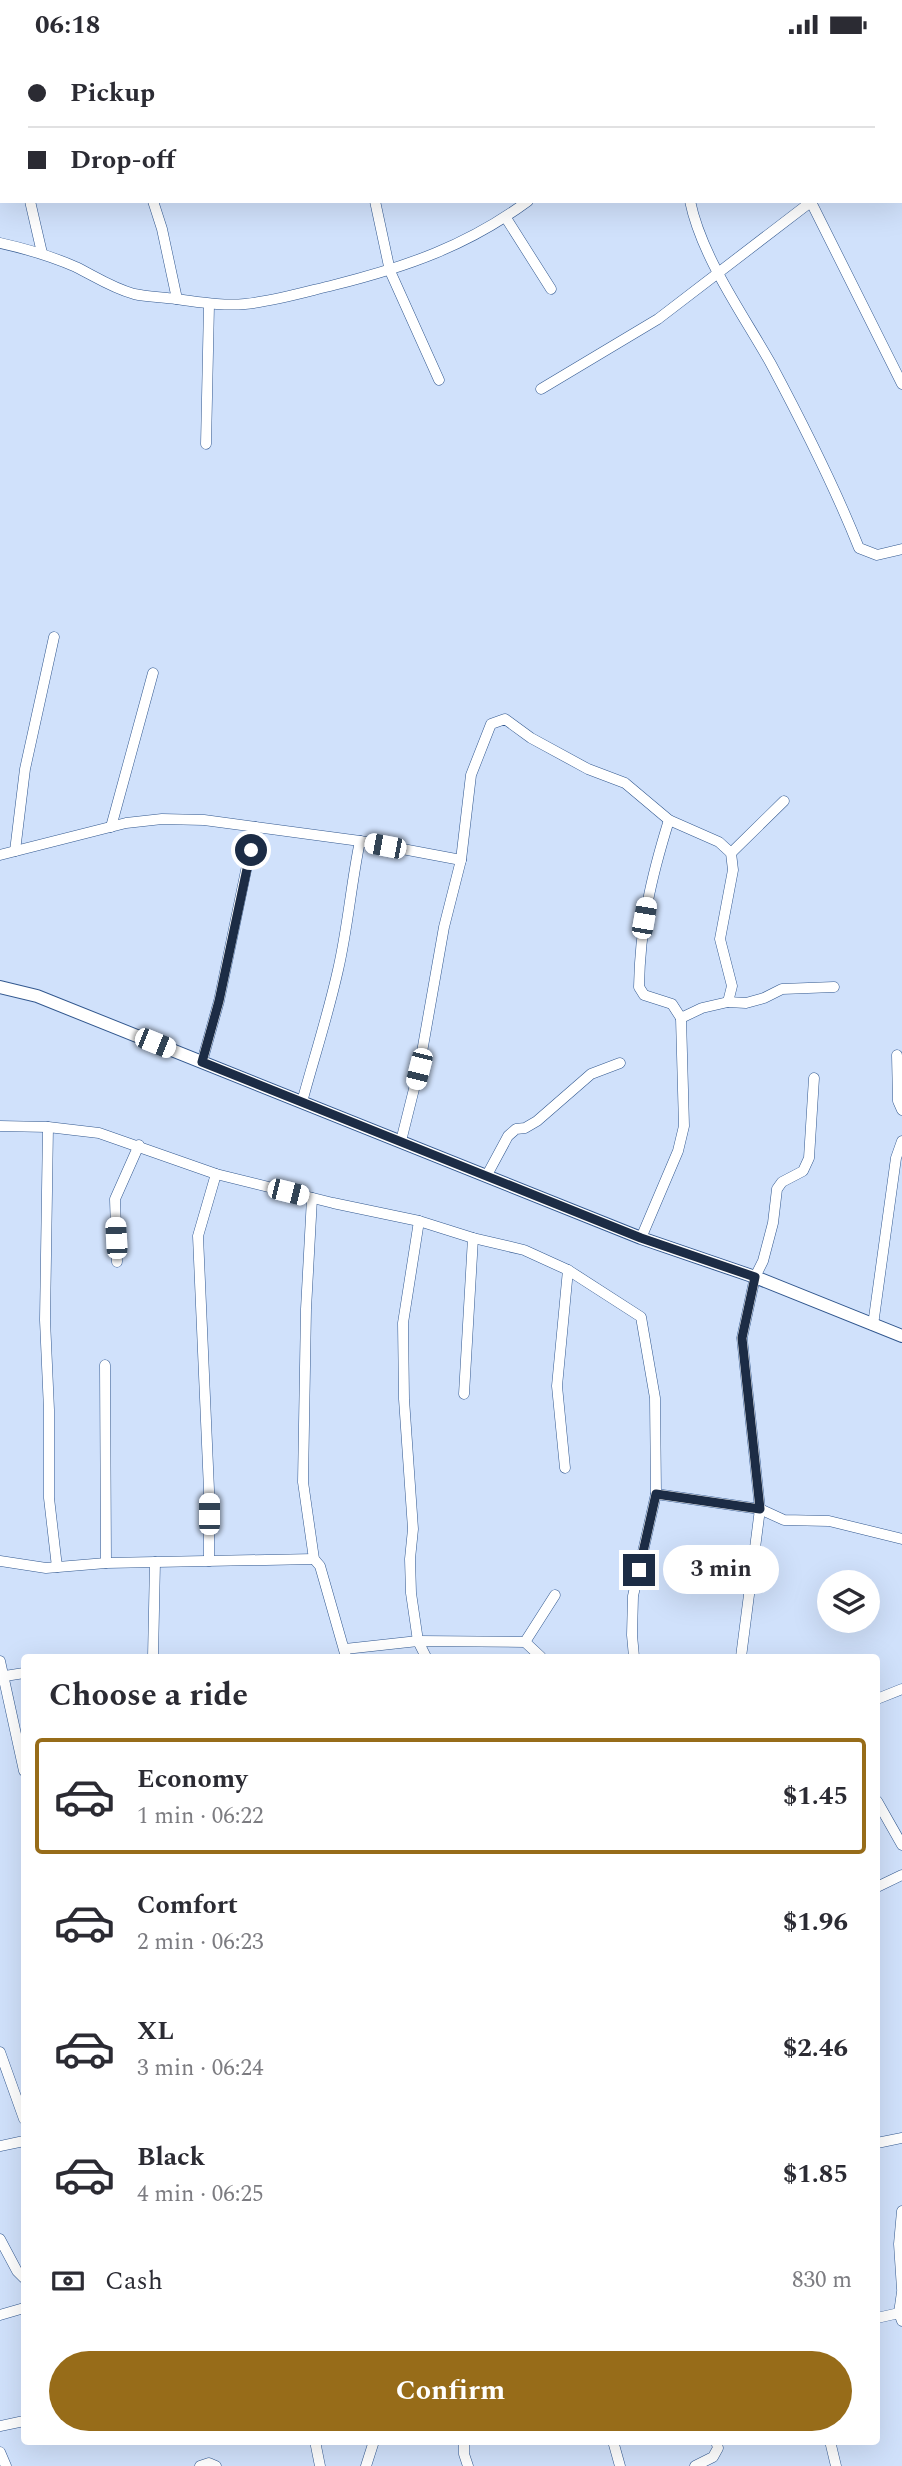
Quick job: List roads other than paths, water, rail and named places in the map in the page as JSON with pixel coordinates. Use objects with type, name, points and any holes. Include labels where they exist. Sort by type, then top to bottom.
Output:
[{"type":"street","points":[[30,203],[42,253]]},
{"type":"street","points":[[154,203],[177,299]]},
{"type":"street","points":[[374,203],[390,271],[439,380]]},
{"type":"street","points":[[0,243],[42,253],[130,293],[209,305],[244,304],[390,271],[424,260],[466,241],[506,218],[525,203]]},
{"type":"street","points":[[690,203],[694,219],[719,272],[834,486],[859,548],[877,555],[902,549]]},
{"type":"street","points":[[812,203],[902,384]]},
{"type":"street","points":[[541,389],[658,319],[798,206]]},
{"type":"street","points":[[506,218],[551,289]]},
{"type":"street","points":[[206,444],[209,305]]},
{"type":"street","points":[[15,851],[25,769],[54,637]]},
{"type":"street","points":[[111,827],[153,673]]},
{"type":"street","points":[[401,1141],[419,1069],[444,927],[461,860],[471,775],[491,724],[496,720],[505,719],[531,738],[588,769],[625,783],[669,820],[719,842],[731,853],[733,870],[720,939],[732,986],[728,1002]]},
{"type":"street","points":[[731,853],[784,801]]},
{"type":"street","points":[[0,855],[111,827],[163,819],[204,820],[360,841],[461,860]]},
{"type":"street","points":[[641,1238],[678,1151],[684,1126],[681,1018],[671,1004],[644,995],[639,987],[639,960],[650,881],[669,820]]},
{"type":"street","points":[[202,1062],[219,1001],[256,827]]},
{"type":"street","points":[[302,1102],[338,971],[360,841]]},
{"type":"street","points":[[0,987],[37,996],[641,1238],[755,1277],[902,1336]]},
{"type":"street","points":[[681,1018],[702,1008],[728,1002],[746,1003],[782,989],[834,987]]},
{"type":"street","points":[[897,1055],[898,1101],[902,1110]]},
{"type":"street","points":[[487,1175],[508,1136],[516,1129],[537,1121],[591,1074],[620,1063]]},
{"type":"street","points":[[741,1654],[760,1509],[742,1338],[755,1277],[763,1261],[773,1223],[777,1189],[782,1182],[803,1171],[809,1158],[814,1079]]},
{"type":"street","points":[[0,1126],[47,1127],[99,1133],[216,1174],[419,1221],[524,1250],[568,1270],[641,1317],[655,1398],[656,1494],[634,1596],[634,1654]]},
{"type":"street","points":[[47,1127],[45,1321],[49,1498],[57,1567]]},
{"type":"street","points":[[873,1325],[896,1158],[902,1141]]},
{"type":"street","points":[[117,1262],[115,1199],[139,1145]]},
{"type":"street","points":[[209,1561],[208,1463],[198,1236],[216,1174]]},
{"type":"street","points":[[312,1198],[306,1308],[303,1482],[314,1559],[320,1566],[346,1653],[418,1641],[525,1642],[538,1654]]},
{"type":"street","points":[[419,1221],[403,1323],[404,1399],[413,1529],[410,1573],[418,1641],[424,1654]]},
{"type":"street","points":[[464,1394],[474,1238]]},
{"type":"street","points":[[565,1468],[557,1386],[568,1270]]},
{"type":"street","points":[[105,1366],[106,1563]]},
{"type":"street","points":[[656,1494],[760,1509],[784,1520],[829,1521],[902,1539]]},
{"type":"street","points":[[0,1561],[46,1568],[106,1563],[314,1559]]},
{"type":"street","points":[[153,1654],[155,1562]]},
{"type":"street","points":[[525,1642],[555,1595]]},
{"type":"street","points":[[0,1661],[21,1756]]},
{"type":"street","points":[[5,1676],[21,1673]]},
{"type":"street","points":[[880,1698],[902,1689]]},
{"type":"street","points":[[880,1806],[902,1845]]},
{"type":"street","points":[[880,1886],[902,1875]]},
{"type":"street","points":[[0,2053],[21,2111]]},
{"type":"street","points":[[880,2142],[902,2138]]},
{"type":"street","points":[[0,2146],[21,2142]]},
{"type":"street","points":[[880,2318],[900,2317],[902,2290],[899,2244],[902,2211]]},
{"type":"street","points":[[0,2239],[21,2275]]},
{"type":"street","points":[[0,2315],[21,2309]]},
{"type":"street","points":[[0,2426],[21,2422]]},
{"type":"street","points":[[316,2445],[320,2466]]},
{"type":"street","points":[[366,2466],[373,2445]]},
{"type":"street","points":[[464,2445],[468,2466]]},
{"type":"street","points":[[614,2445],[620,2466]]},
{"type":"street","points":[[695,2466],[713,2457],[717,2445]]},
{"type":"street","points":[[831,2445],[836,2466]]},
{"type":"street","points":[[0,2452],[6,2466]]},
{"type":"street","points":[[200,2466],[209,2463],[216,2466]]}]
